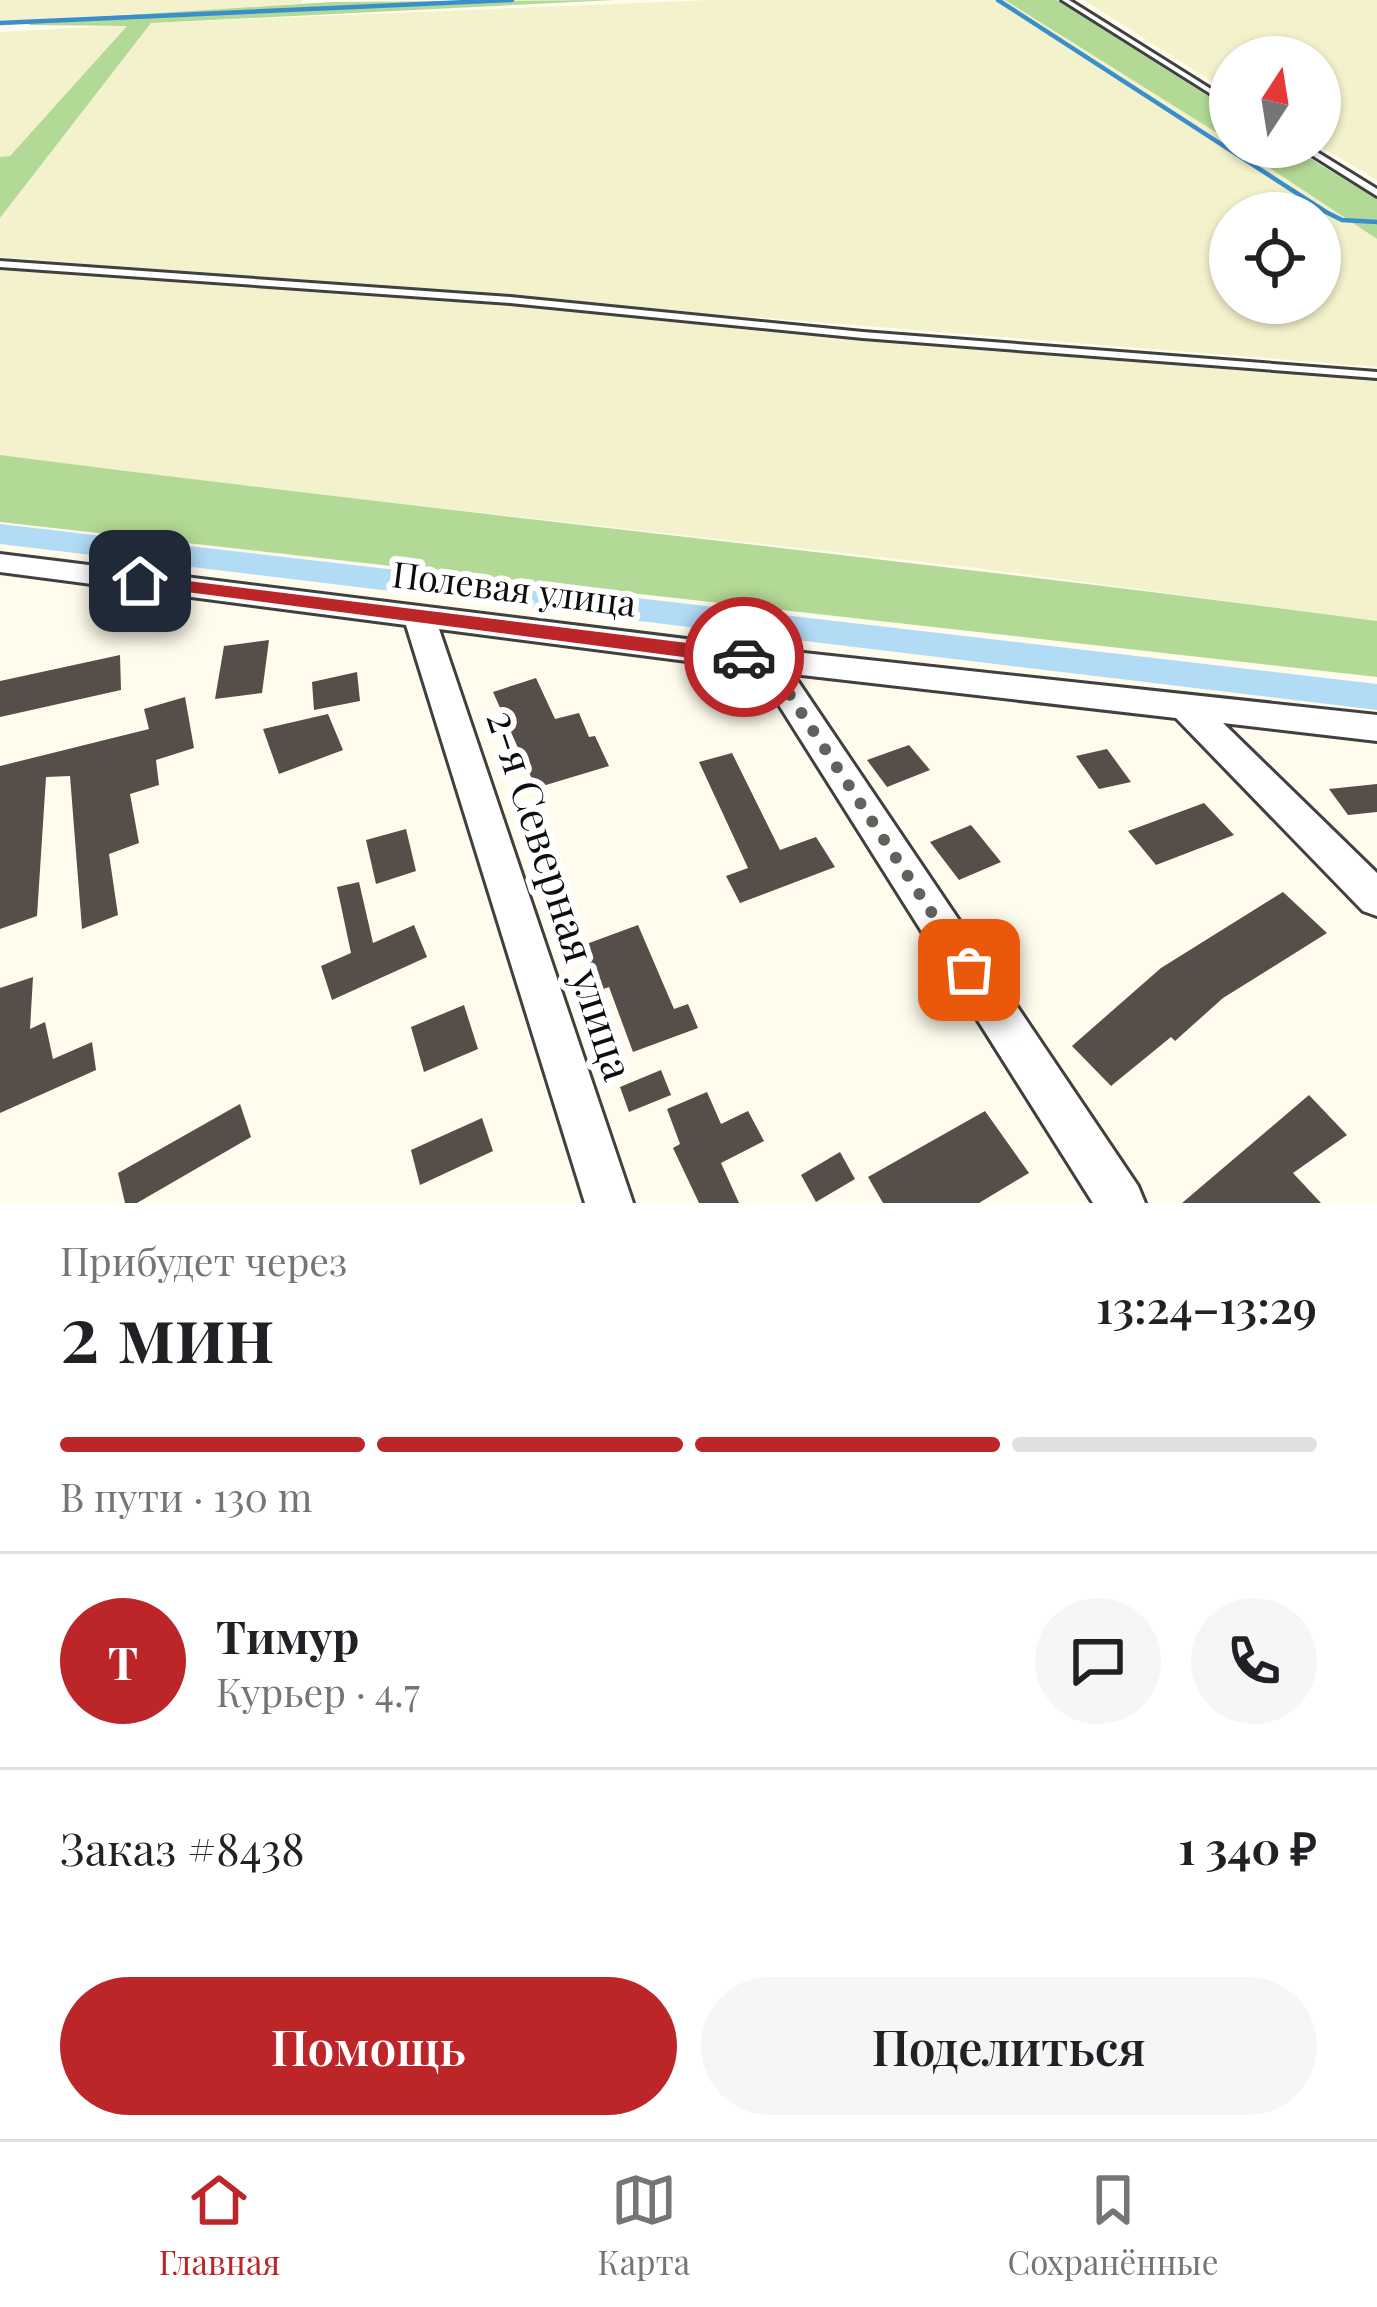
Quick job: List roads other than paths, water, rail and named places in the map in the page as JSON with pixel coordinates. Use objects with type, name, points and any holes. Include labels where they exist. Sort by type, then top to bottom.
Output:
[{"type":"street","name":"Полевая улица","points":[[0,563],[767,660],[1377,728]]},
{"type":"street","name":"2-я Северная улица","points":[[419,616],[609,1203]]},
{"type":"street","points":[[767,660],[1121,1203]]},
{"type":"street","points":[[1186,707],[1377,899]]},
{"type":"lane","points":[[1065,0],[1209,91]]},
{"type":"lane","points":[[1336,168],[1377,194]]},
{"type":"lane","points":[[0,264],[509,300],[863,335],[1377,376]]},
{"type":"waterway","points":[[0,23],[512,0]]},
{"type":"waterway","points":[[998,0],[1326,212],[1342,220],[1377,222]]},
{"type":"waterway","points":[[0,534],[1377,697]]}]
